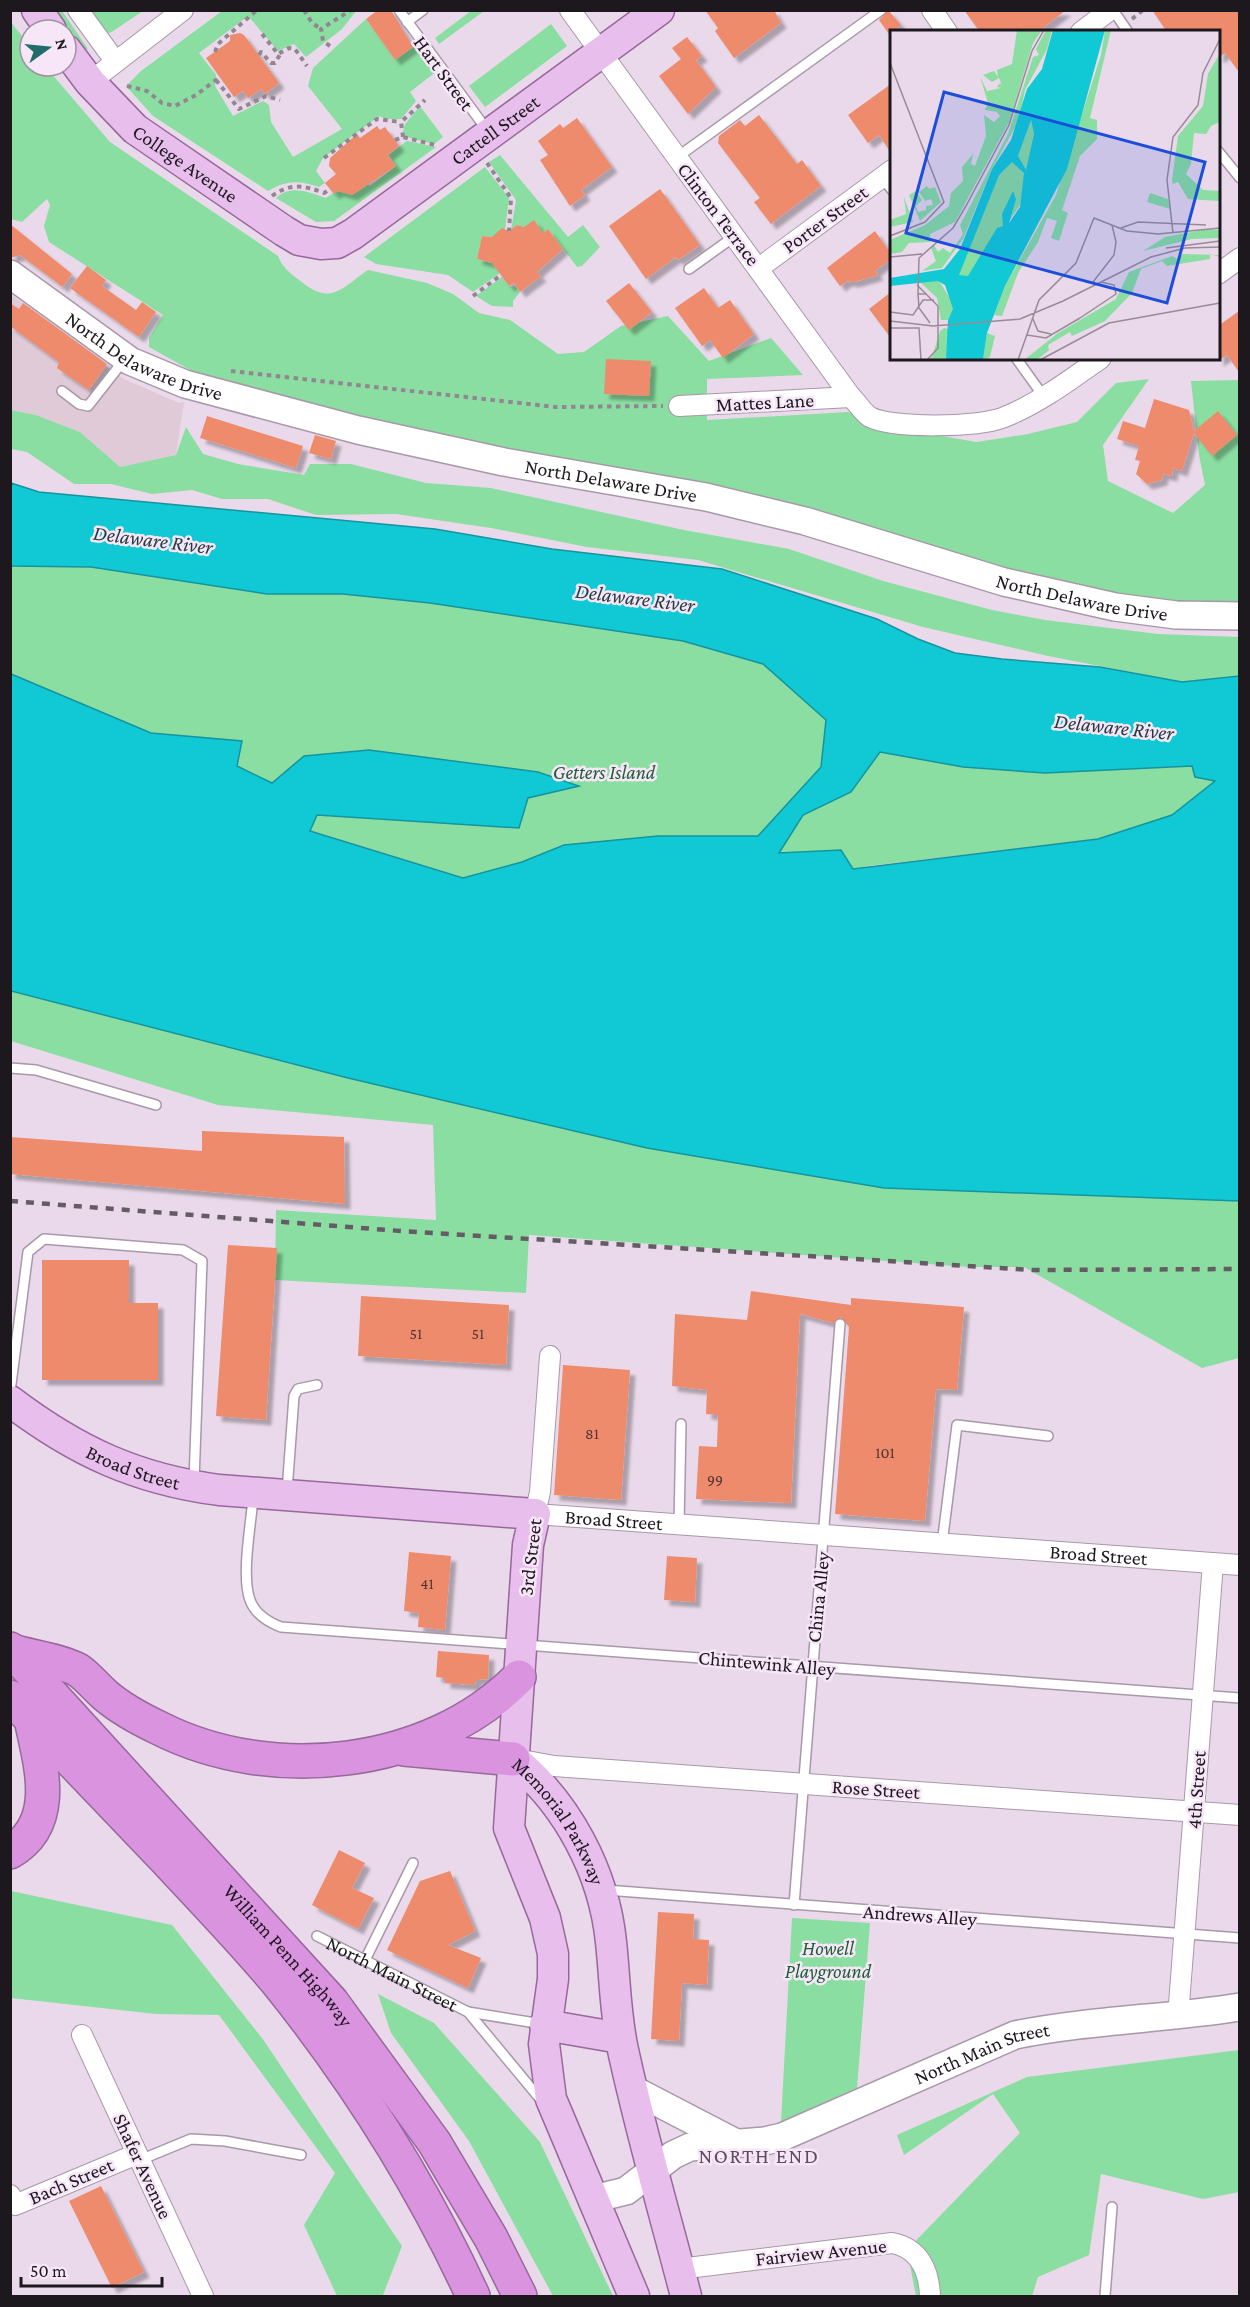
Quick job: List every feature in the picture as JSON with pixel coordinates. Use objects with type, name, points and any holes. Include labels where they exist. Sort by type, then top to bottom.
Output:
[{"type":"highway","points":[[11,1650],[78,1670],[106,1696],[150,1724],[180,1737],[252,1757],[302,1761],[353,1757],[393,1749],[472,1715],[502,1694],[519,1677]]},
{"type":"highway","name":"William Penn Highway","points":[[11,1650],[332,2002],[434,2142],[491,2238],[520,2296]]},
{"type":"highway","points":[[10,1852],[22,1844],[34,1828],[44,1794],[21,1708]]},
{"type":"highway","name":"William Penn Highway","points":[[21,1708],[231,1930],[295,2005],[350,2079],[402,2161],[445,2237],[473,2296]]},
{"type":"highway","points":[[393,1749],[513,1759]]},
{"type":"main road","name":"Cattell Street","points":[[329,244],[353,234],[488,148],[602,53],[659,10]]},
{"type":"main road","name":"College Avenue","points":[[78,66],[90,82],[135,129],[187,167],[299,240],[329,244]]},
{"type":"main road","name":"North Delaware Drive","points":[[10,274],[126,358],[148,370],[185,384],[358,430],[504,462],[706,497],[805,521],[1004,582],[1115,607],[1176,615],[1239,616]]},
{"type":"main road","name":"Broad Street","points":[[10,1401],[63,1439],[105,1460],[147,1476],[194,1486],[254,1492],[535,1514]]},
{"type":"main road","name":"3rd Street","points":[[513,1759],[528,1545],[535,1514]]},
{"type":"main road","name":"Memorial Parkway","points":[[513,1759],[540,1784],[563,1815],[588,1857],[601,1890],[611,1942],[620,2038],[682,2283]]},
{"type":"main road","name":"Memorial Parkway","points":[[513,1759],[509,1828],[545,1918],[553,1954],[553,1979],[545,2025],[544,2062],[557,2119],[634,2296]]},
{"type":"main road","name":"North Main Street","points":[[593,2199],[627,2191],[673,2155],[690,2147],[734,2142],[749,2143],[782,2137],[1015,2036],[1055,2027],[1178,2017],[1239,2007]]},
{"type":"main road","points":[[545,2025],[620,2038]]},
{"type":"main road","points":[[632,2089],[734,2142]]},
{"type":"street","points":[[78,10],[115,61]]},
{"type":"street","points":[[90,82],[183,10]]},
{"type":"street","name":"Clinton Terrace","points":[[570,10],[851,396],[870,417],[904,423],[945,425],[1001,418],[1044,397]]},
{"type":"street","points":[[932,10],[946,30]]},
{"type":"street","points":[[1084,30],[1112,10]]},
{"type":"street","name":"Porter Street","points":[[759,268],[888,179]]},
{"type":"street","points":[[1220,272],[1239,258]]},
{"type":"street","points":[[1044,397],[1098,360]]},
{"type":"street","name":"Mattes Lane","points":[[679,406],[851,396]]},
{"type":"street","name":"3rd Street","points":[[535,1514],[540,1492],[550,1356]]},
{"type":"street","name":"Broad Street","points":[[535,1514],[1239,1565]]},
{"type":"street","name":"4th Street","points":[[1178,2017],[1213,1563]]},
{"type":"street","name":"Rose Street","points":[[513,1759],[554,1766],[1239,1815]]},
{"type":"street","name":"Shafer Avenue","points":[[82,2035],[203,2296]]},
{"type":"street","name":"Bach Street","points":[[10,2195],[15,2205],[138,2157]]},
{"type":"street","name":"Fairview Avenue","points":[[682,2283],[892,2243],[908,2247],[922,2262],[927,2271],[930,2296]]},
{"type":"lane","name":"Hart Street","points":[[399,10],[488,148]]},
{"type":"lane","points":[[407,22],[423,10]]},
{"type":"lane","points":[[676,158],[881,10]]},
{"type":"lane","points":[[1112,10],[1127,30]]},
{"type":"lane","points":[[1220,154],[1239,178]]},
{"type":"lane","points":[[689,269],[735,236]]},
{"type":"lane","points":[[62,390],[79,404],[88,406],[126,358]]},
{"type":"lane","points":[[1017,360],[1044,397]]},
{"type":"lane","points":[[10,1068],[36,1070],[156,1105]]},
{"type":"lane","points":[[10,1392],[28,1252],[44,1239],[183,1250],[202,1261],[194,1486]]},
{"type":"lane","name":"China Alley","points":[[794,1905],[811,1667],[824,1535],[840,1324]]},
{"type":"lane","points":[[287,1495],[294,1396],[298,1389],[317,1384]]},
{"type":"lane","points":[[679,1525],[681,1424]]},
{"type":"lane","points":[[942,1544],[957,1425],[1048,1436]]},
{"type":"lane","name":"Chintewink Alley","points":[[254,1492],[247,1583],[250,1600],[269,1622],[295,1628],[1239,1698]]},
{"type":"lane","points":[[365,1960],[413,1863]]},
{"type":"lane","name":"Andrews Alley","points":[[601,1890],[1239,1938]]},
{"type":"lane","name":"North Main Street","points":[[317,1936],[468,2012]]},
{"type":"lane","points":[[468,2012],[545,2025]]},
{"type":"lane","points":[[468,2012],[557,2119]]},
{"type":"lane","points":[[138,2157],[191,2139],[225,2141],[301,2155]]},
{"type":"lane","points":[[1105,2296],[1112,2207]]},
{"type":"path","points":[[215,52],[218,44],[257,10]]},
{"type":"path","points":[[304,10],[312,23],[321,28],[324,40],[330,46]]},
{"type":"path","points":[[321,28],[351,10]]},
{"type":"path","points":[[262,34],[278,54],[282,51],[295,50],[307,66]]},
{"type":"path","points":[[259,55],[261,52],[271,63],[275,63],[282,51]]},
{"type":"path","points":[[120,86],[147,91],[162,102],[175,106],[218,79],[239,109],[266,96],[280,100]]},
{"type":"path","points":[[400,123],[425,100]]},
{"type":"path","points":[[324,158],[377,119],[400,123]]},
{"type":"path","points":[[400,123],[403,137]]},
{"type":"path","points":[[395,140],[403,137],[439,146]]},
{"type":"path","points":[[488,148],[511,198],[509,231]]},
{"type":"path","points":[[276,193],[290,186],[301,186],[324,193],[330,189]]},
{"type":"path","points":[[473,296],[501,275]]},
{"type":"path","points":[[223,370],[555,407],[679,406]]},
{"type":"shaded area","points":[[10,294],[124,379],[179,403],[184,402],[176,455],[120,467],[80,432],[36,415],[11,410]]},
{"type":"green space","points":[[55,11],[62,11],[67,18],[61,18]]},
{"type":"green space","points":[[89,11],[143,11],[110,33],[104,31]]},
{"type":"green space","points":[[222,11],[356,11],[342,29],[306,57],[294,44],[278,51],[248,16],[199,53],[216,75],[215,86],[233,116],[263,101],[269,105],[271,122],[293,157],[342,129],[308,86],[313,68],[366,19],[395,60],[417,44],[437,71],[410,92],[416,101],[401,119],[386,119],[379,116],[323,158],[316,171],[325,183],[319,187],[299,182],[287,183],[268,191],[153,116],[126,86],[141,71]]},
{"type":"green space","points":[[471,11],[484,11],[439,44],[435,38]]},
{"type":"green space","points":[[10,21],[18,31],[18,78],[55,78],[110,142],[278,256],[289,272],[310,288],[327,294],[335,292],[368,270],[427,283],[453,294],[479,313],[510,320],[558,354],[584,352],[621,326],[668,316],[709,361],[771,338],[803,375],[707,379],[707,420],[848,412],[905,430],[977,442],[1028,434],[1077,422],[1116,383],[1149,379],[1103,445],[1108,481],[1173,513],[1205,485],[1199,455],[1191,381],[1239,380],[1239,608],[1147,602],[1057,584],[608,470],[328,412],[201,376],[149,347],[149,338],[163,315],[49,242],[44,226],[50,205],[47,199],[22,222],[11,219]]},
{"type":"green space","points":[[551,24],[567,46],[485,107],[469,86]]},
{"type":"green space","points":[[78,34],[88,49],[86,50],[78,40]]},
{"type":"green space","points":[[420,106],[443,137],[434,144],[406,137],[403,131],[405,124]]},
{"type":"green space","points":[[407,141],[436,147],[334,221],[316,222],[276,198],[288,191],[300,190],[326,198],[344,186],[367,183],[370,186],[396,166],[388,155]]},
{"type":"green space","points":[[500,155],[568,237],[583,225],[600,247],[582,266],[577,267],[548,229],[543,233],[517,225],[511,230],[516,200],[489,162]]},
{"type":"green space","points":[[485,167],[509,198],[505,230],[492,237],[482,236],[477,259],[492,263],[500,273],[473,292],[448,275],[376,264],[364,257]]},
{"type":"green space","points":[[502,277],[509,286],[516,287],[520,292],[513,301],[513,307],[492,306],[476,296]]},
{"type":"green space","points":[[11,410],[36,415],[80,432],[120,467],[176,455],[186,427],[203,454],[238,464],[304,475],[310,464],[351,464],[426,483],[491,488],[684,530],[789,549],[883,581],[992,610],[1045,620],[1158,634],[1239,637],[1239,676],[1182,682],[1048,656],[923,627],[698,560],[587,547],[491,528],[396,514],[316,515],[268,499],[222,499],[192,490],[152,494],[111,484],[74,484],[27,452],[11,449]]},
{"type":"green space","name":"Getters Island","points":[[10,566],[91,567],[267,594],[343,594],[430,603],[683,641],[764,644],[880,752],[963,767],[1045,773],[1192,766],[1216,781],[1172,815],[1098,839],[868,866],[599,919],[214,801],[11,707]]},
{"type":"green space","points":[[10,991],[348,1078],[1239,1201],[1239,1358],[1202,1368],[1024,1267],[969,1267],[529,1235],[526,1293],[275,1280],[276,1210],[436,1220],[433,1125],[218,1105],[11,1041]]},
{"type":"green space","points":[[11,1891],[172,1925],[262,2038],[402,2246],[383,2295],[385,2296],[337,2296],[304,2225],[335,2173],[219,2015],[156,2014],[11,1998]]},
{"type":"green space","name":"Howell Playground","points":[[792,1918],[870,1923],[857,2088],[781,2122]]},
{"type":"green space","points":[[378,1994],[434,2023],[540,2142],[613,2296],[553,2296],[469,2141],[391,2033]]},
{"type":"green space","points":[[1239,2050],[1239,2192],[1203,2199],[1101,2174],[1089,2255],[1038,2277],[1032,2296],[916,2296],[907,2250],[1020,2133],[993,2094],[904,2155],[897,2135],[1027,2077]]},
{"type":"water","name":"Delaware River","points":[[11,483],[39,492],[435,529],[552,549],[722,569],[877,619],[918,639],[955,653],[1100,667],[1182,682],[1239,676],[1239,1201],[884,1188],[647,1148],[348,1078],[11,991],[11,674],[151,733],[242,741],[237,766],[272,783],[304,756],[369,750],[538,772],[579,786],[528,798],[519,828],[317,815],[310,831],[463,878],[522,862],[564,845],[658,836],[758,836],[821,767],[826,720],[763,664],[683,641],[430,603],[343,594],[267,594],[91,567],[11,566]],"holes":[[[880,752],[963,767],[1045,773],[1192,766],[1195,777],[1215,781],[1172,815],[1098,839],[853,869],[841,850],[779,853],[803,815],[851,792]]]},
{"type":"building","points":[[378,10],[391,10],[413,47],[395,60],[366,19]]},
{"type":"building","points":[[705,10],[774,10],[781,23],[734,58],[715,31],[718,28]]},
{"type":"building","points":[[888,10],[901,25],[890,30],[889,34],[879,20]]},
{"type":"building","points":[[964,10],[1066,10],[1041,30],[979,30]]},
{"type":"building","points":[[1152,10],[1239,10],[1239,72],[1225,53],[1220,57],[1220,30],[1166,30]]},
{"type":"building","points":[[240,33],[244,35],[279,83],[265,94],[261,89],[248,98],[243,91],[234,97],[206,58],[230,41],[230,35]]},
{"type":"building","points":[[687,37],[702,56],[696,60],[716,87],[688,114],[659,76],[681,59],[672,48]]},
{"type":"building","points":[[890,85],[890,152],[879,135],[868,143],[848,115]]},
{"type":"building","points":[[759,115],[797,164],[802,160],[821,186],[771,224],[754,202],[760,198],[718,143],[719,136],[740,120],[745,126]]},
{"type":"building","points":[[577,118],[612,167],[581,190],[585,195],[570,206],[540,160],[548,155],[538,141],[560,124],[563,128]]},
{"type":"building","points":[[377,126],[380,130],[385,127],[399,146],[388,155],[396,166],[352,195],[338,191],[334,194],[325,183],[336,174],[329,166],[330,158],[357,134],[360,138]]},
{"type":"building","points":[[660,189],[700,245],[678,260],[676,257],[646,279],[609,226]]},
{"type":"building","points":[[534,220],[543,233],[548,229],[563,249],[537,272],[541,276],[520,292],[514,283],[509,286],[492,263],[477,259],[482,236],[492,237],[502,228],[509,231],[517,225],[524,227]]},
{"type":"building","points":[[10,224],[72,274],[63,287],[20,255],[10,258]]},
{"type":"building","points":[[875,231],[890,253],[890,260],[875,271],[878,275],[854,282],[847,281],[840,286],[827,268]]},
{"type":"building","points":[[87,266],[106,280],[102,286],[136,310],[142,302],[156,312],[139,337],[70,288]]},
{"type":"building","points":[[629,283],[652,312],[629,330],[606,301]]},
{"type":"building","points":[[704,288],[718,308],[730,300],[754,334],[723,358],[710,340],[702,346],[675,308]]},
{"type":"building","points":[[890,293],[890,337],[869,309]]},
{"type":"building","points":[[10,303],[19,309],[23,303],[107,364],[89,390],[57,368],[59,362],[10,326]]},
{"type":"building","points":[[1239,311],[1239,372],[1227,355],[1220,360],[1220,325]]},
{"type":"building","points":[[606,359],[651,361],[649,396],[604,394]]},
{"type":"building","points":[[1154,399],[1189,410],[1194,431],[1218,411],[1237,435],[1212,456],[1194,433],[1182,471],[1173,468],[1172,476],[1163,474],[1162,480],[1147,484],[1136,474],[1140,461],[1135,460],[1139,446],[1117,439],[1123,421],[1145,428]]},
{"type":"building","points":[[207,416],[303,446],[296,468],[200,438]]},
{"type":"building","points":[[315,435],[336,441],[331,459],[309,453]]},
{"type":"building","points":[[202,1131],[344,1137],[345,1204],[10,1174],[10,1137],[202,1151]]},
{"type":"building","points":[[228,1245],[277,1248],[266,1420],[216,1416]]},
{"type":"building","points":[[42,1260],[129,1260],[129,1303],[158,1303],[158,1380],[42,1380]]},
{"type":"building","points":[[751,1291],[851,1305],[851,1298],[964,1307],[957,1390],[936,1389],[925,1521],[835,1514],[849,1327],[841,1317],[833,1323],[800,1314],[791,1503],[696,1499],[699,1446],[717,1447],[718,1415],[706,1414],[707,1390],[672,1386],[675,1314],[747,1320]]},
{"type":"building","points":[[361,1296],[509,1305],[506,1365],[358,1356]]},
{"type":"building","points":[[563,1365],[630,1370],[621,1500],[554,1495]]},
{"type":"building","points":[[409,1552],[451,1556],[445,1630],[418,1627],[419,1613],[404,1611]]},
{"type":"building","points":[[667,1556],[697,1558],[695,1602],[664,1600]]},
{"type":"building","points":[[438,1651],[489,1655],[488,1679],[476,1680],[475,1685],[445,1683],[445,1678],[436,1677]]},
{"type":"building","points":[[339,1850],[365,1863],[352,1888],[374,1898],[358,1929],[312,1905]]},
{"type":"building","points":[[450,1871],[475,1931],[448,1945],[481,1958],[468,1988],[387,1950],[420,1881]]},
{"type":"building","points":[[658,1912],[694,1914],[693,1939],[709,1940],[707,1985],[682,1983],[679,2041],[651,2039]]},
{"type":"building","points":[[101,2186],[144,2272],[112,2288],[69,2201]]},
{"type":"railway","points":[[10,1201],[401,1231],[1033,1270],[1240,1269]]},
{"type":"district","name":"NORTH END","points":[[759,2156]]}]
